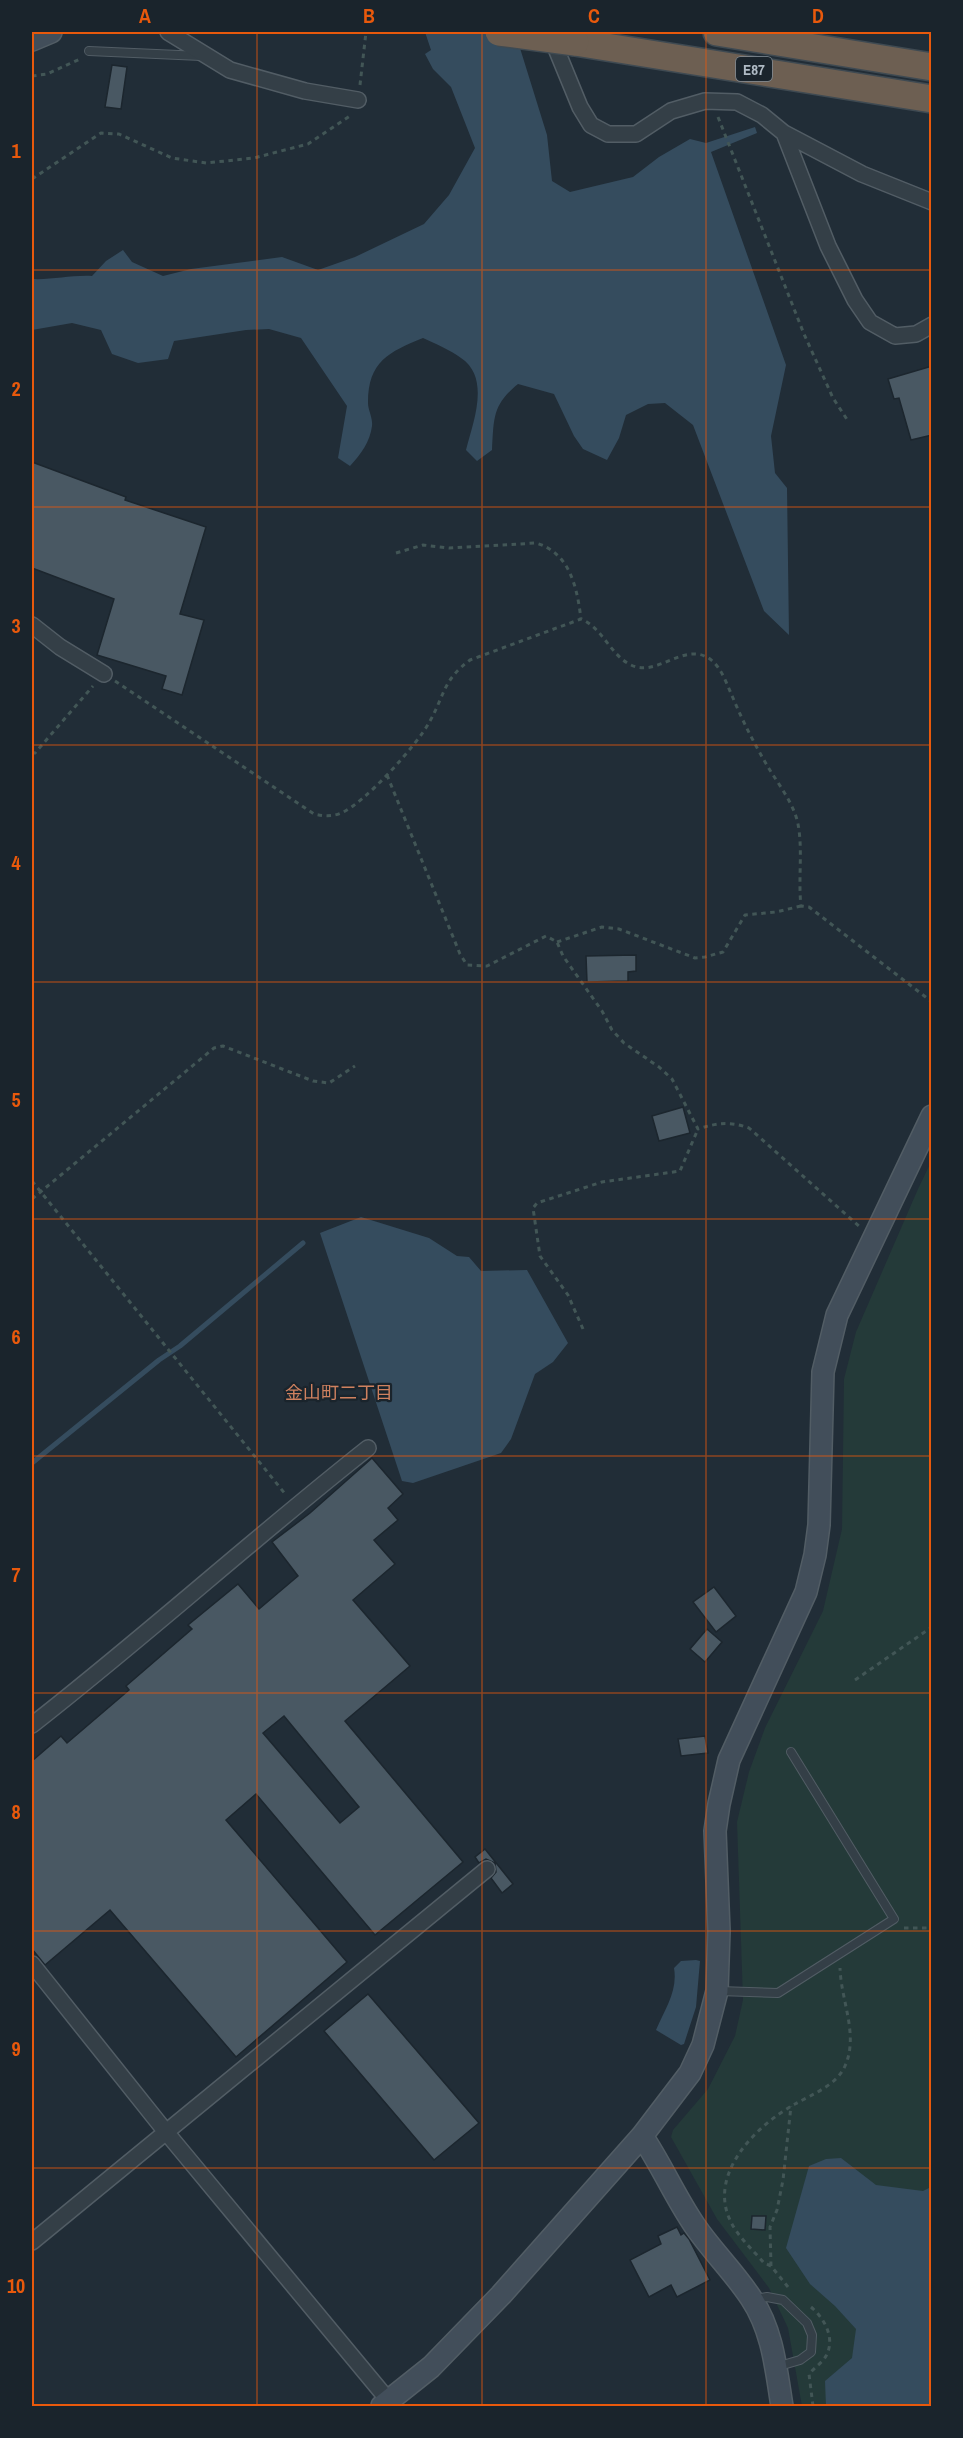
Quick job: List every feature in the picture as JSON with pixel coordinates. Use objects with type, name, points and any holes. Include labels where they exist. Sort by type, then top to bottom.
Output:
[{"type":"highway","name":"E87","points":[[499,32],[932,99]]},
{"type":"highway","name":"E87","points":[[717,32],[932,67]]},
{"type":"street","points":[[32,40],[51,32]]},
{"type":"street","points":[[168,32],[230,70],[305,91],[358,100]]},
{"type":"street","points":[[549,32],[580,107],[591,125],[608,134],[636,134],[671,111],[705,101],[737,102],[762,115],[784,133],[862,174],[932,202]]},
{"type":"street","points":[[784,133],[828,246],[855,300],[870,322],[895,336],[916,334],[932,325]]},
{"type":"street","points":[[32,626],[60,647],[104,674]]},
{"type":"street","points":[[32,1964],[385,2404],[431,2367],[466,2334],[642,2136],[690,2073],[704,2045],[717,1991],[719,1931],[715,1831],[719,1804],[729,1760],[806,1592],[819,1525],[824,1372],[837,1315],[932,1116]]},
{"type":"street","points":[[32,1725],[90,1680],[295,1506],[368,1448]]},
{"type":"street","points":[[32,2242],[487,1869]]},
{"type":"street","points":[[642,2136],[657,2157],[694,2225],[752,2299],[767,2330],[782,2406]]},
{"type":"lane","points":[[92,51],[208,56]]},
{"type":"lane","points":[[717,1991],[777,1993],[894,1919],[791,1752]]},
{"type":"lane","points":[[752,2299],[768,2297],[783,2300],[807,2323],[812,2335],[811,2352],[800,2360],[776,2367]]},
{"type":"path","points":[[32,179],[101,133],[119,134],[172,158],[206,163],[254,158],[308,144],[354,113],[358,100],[366,32]]},
{"type":"path","points":[[32,76],[46,74],[92,51]]},
{"type":"path","points":[[712,101],[804,334],[833,398],[848,421]]},
{"type":"path","points":[[396,553],[423,545],[449,548],[536,543],[549,546],[557,552],[571,576],[578,597],[581,619]]},
{"type":"path","points":[[32,753],[35,753],[104,674],[314,814],[325,817],[339,814],[354,806],[387,775],[424,731],[447,682],[455,671],[470,660],[581,619],[591,623],[622,659],[632,666],[646,668],[659,666],[683,655],[695,654],[709,659],[720,670],[798,821],[801,906]]},
{"type":"path","points":[[387,775],[460,954],[467,965],[487,966],[546,936],[557,942],[563,956],[602,1011],[612,1030],[624,1043],[672,1079],[698,1129]]},
{"type":"path","points":[[557,942],[602,927],[619,929],[695,958],[705,957],[723,952],[745,915],[776,912],[801,906],[809,907],[932,1002]]},
{"type":"path","points":[[32,1199],[214,1048],[223,1046],[313,1081],[329,1083],[355,1066]]},
{"type":"path","points":[[698,1129],[723,1122],[749,1128],[873,1239]]},
{"type":"path","points":[[583,1329],[568,1295],[540,1256],[532,1208],[537,1203],[602,1182],[680,1171],[698,1129]]},
{"type":"path","points":[[32,1181],[295,1506]]},
{"type":"path","points":[[855,1680],[932,1627]]},
{"type":"path","points":[[794,2293],[771,2266],[764,2264],[730,2222],[725,2207],[725,2186],[727,2175],[741,2151],[762,2126],[828,2085],[844,2069],[851,2049],[840,1968]]},
{"type":"path","points":[[771,2266],[770,2227],[777,2210],[783,2180],[791,2106]]},
{"type":"path","points":[[803,2300],[820,2315],[827,2327],[829,2342],[827,2355],[809,2373],[813,2406]]},
{"type":"green space","points":[[931,1162],[931,2406],[802,2406],[788,2328],[769,2288],[717,2219],[671,2137],[673,2130],[708,2089],[735,2036],[743,2000],[737,1822],[749,1772],[765,1728],[823,1611],[842,1529],[844,1379],[856,1332]]},
{"type":"water","points":[[425,32],[515,32],[547,135],[552,181],[570,192],[633,177],[659,157],[690,139],[706,143],[755,127],[757,133],[711,152],[786,365],[771,436],[775,473],[787,488],[789,635],[764,611],[693,425],[665,403],[648,404],[626,415],[619,438],[607,460],[583,449],[574,436],[554,394],[518,384],[503,399],[496,413],[492,450],[477,461],[466,450],[477,401],[478,389],[475,377],[470,367],[461,358],[423,338],[400,348],[376,368],[369,389],[371,432],[364,448],[350,466],[338,458],[347,406],[301,338],[269,329],[246,330],[174,341],[168,359],[138,363],[112,354],[101,330],[72,323],[32,330],[32,279],[92,276],[106,261],[123,250],[132,262],[163,276],[191,269],[282,257],[318,270],[355,257],[424,224],[449,195],[475,148],[451,87],[433,69],[425,54],[431,50]]},
{"type":"water","points":[[361,1217],[429,1238],[457,1256],[469,1257],[481,1271],[527,1270],[568,1343],[553,1362],[535,1374],[511,1439],[501,1453],[413,1483],[402,1481],[320,1233]]},
{"type":"water","points":[[681,1961],[700,1961],[696,2007],[684,2044],[681,2045],[656,2030],[672,1992],[674,1968]]},
{"type":"water","points":[[841,2158],[876,2185],[923,2191],[931,2187],[931,2406],[826,2406],[825,2381],[852,2358],[856,2329],[810,2284],[786,2248],[809,2166],[826,2159]]},
{"type":"building","points":[[112,65],[127,67],[121,109],[105,107]]},
{"type":"building","points":[[932,366],[932,435],[911,440],[899,398],[894,399],[888,379]]},
{"type":"building","points":[[32,462],[126,497],[125,500],[206,527],[180,614],[204,620],[182,695],[162,689],[166,676],[97,655],[114,599],[32,568]]},
{"type":"building","points":[[636,955],[636,971],[628,972],[628,981],[587,982],[586,956]]},
{"type":"building","points":[[683,1107],[690,1133],[659,1141],[652,1116]]},
{"type":"building","points":[[372,1458],[403,1494],[388,1508],[398,1520],[374,1540],[395,1564],[353,1600],[410,1666],[345,1721],[463,1862],[375,1935],[256,1794],[226,1820],[347,1962],[236,2057],[110,1910],[45,1965],[32,1949],[32,1761],[61,1736],[67,1743],[129,1690],[126,1686],[192,1629],[188,1625],[238,1584],[259,1609],[298,1576],[272,1542],[310,1513]],"holes":[[[284,1716],[359,1807],[340,1823],[263,1733]]]},
{"type":"building","points":[[714,1587],[736,1616],[716,1632],[693,1602]]},
{"type":"building","points":[[707,1629],[722,1642],[705,1662],[690,1649]]},
{"type":"building","points":[[705,1736],[708,1753],[681,1756],[678,1739]]},
{"type":"building","points":[[485,1849],[513,1884],[502,1893],[491,1878],[496,1872],[495,1863],[486,1859],[479,1863],[475,1857]]},
{"type":"building","points":[[368,1994],[479,2123],[434,2160],[324,2031]]},
{"type":"building","points":[[752,2216],[766,2216],[765,2230],[751,2229]]},
{"type":"building","points":[[677,2227],[681,2235],[684,2233],[689,2239],[710,2280],[677,2297],[671,2285],[649,2297],[630,2260],[661,2244],[658,2236]]},
{"type":"waterway","points":[[32,1463],[159,1360],[180,1346],[303,1243]]},
{"type":"district","name":"金山町二丁目","points":[[339,1392]]}]
